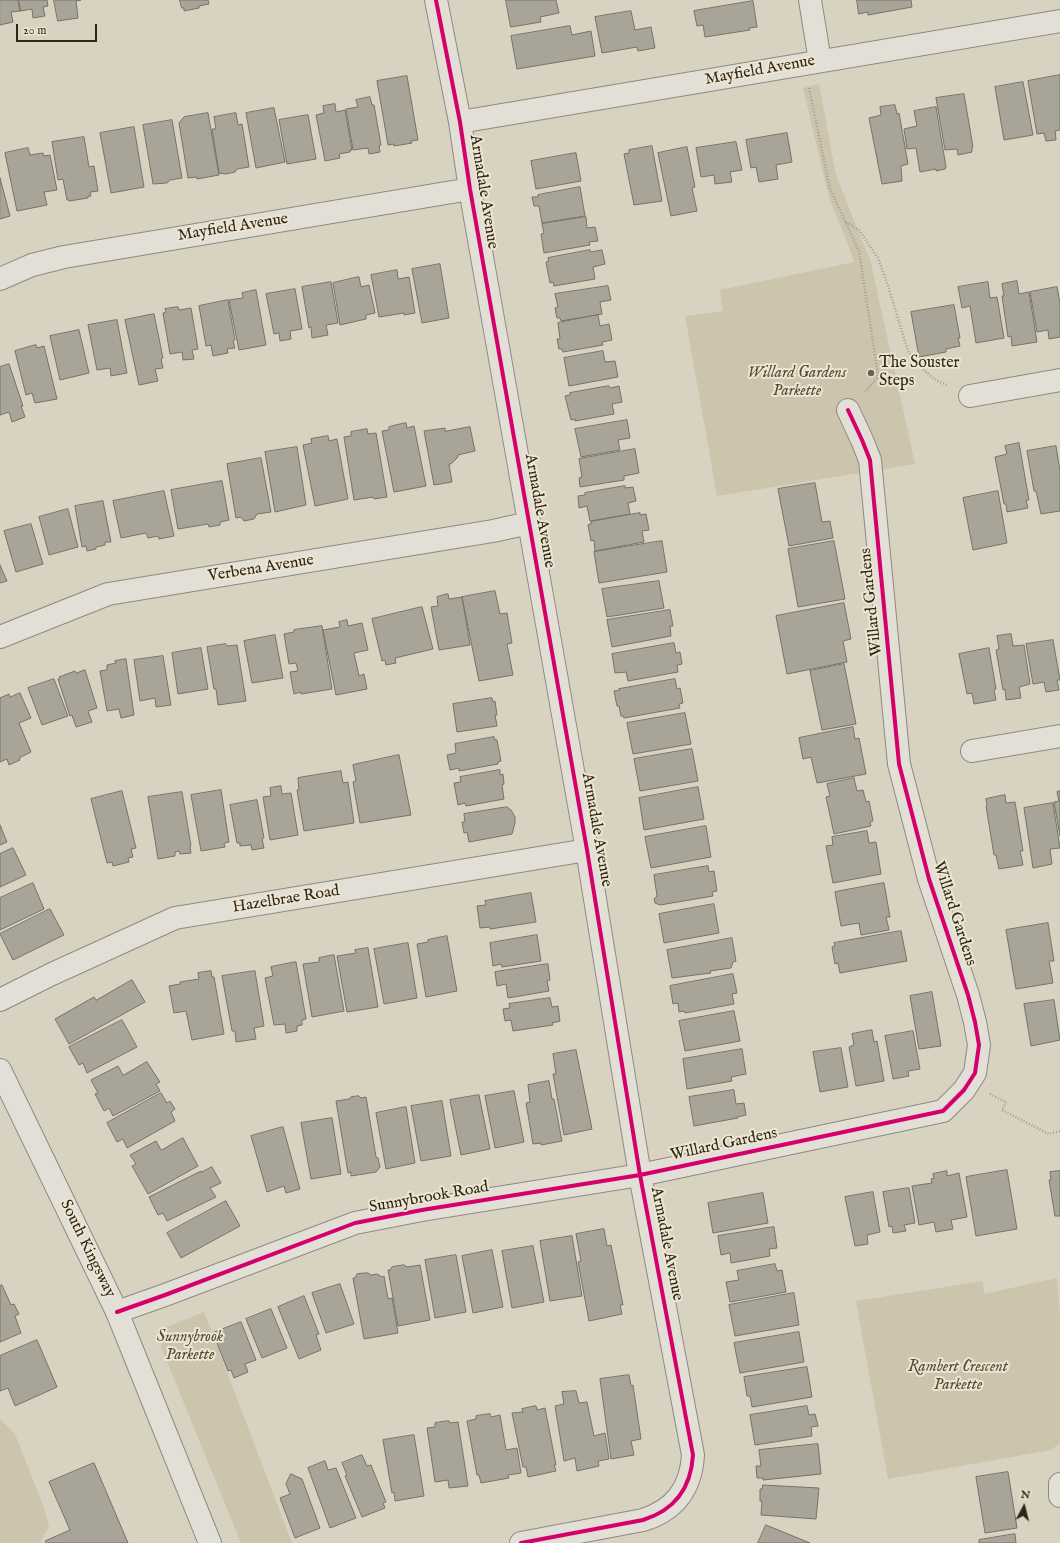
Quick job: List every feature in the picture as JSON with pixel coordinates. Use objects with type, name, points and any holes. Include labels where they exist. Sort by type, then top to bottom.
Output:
[{"type":"street","name":"Armadale Avenue","points":[[436,0],[460,122],[470,189],[587,850],[640,1175],[692,1446],[693,1464],[688,1481],[680,1496],[667,1509],[652,1517],[521,1543]]},
{"type":"street","points":[[810,0],[820,61]]},
{"type":"street","name":"Mayfield Avenue","points":[[460,122],[1060,21]]},
{"type":"street","name":"Mayfield Avenue","points":[[0,279],[32,265],[64,257],[470,189]]},
{"type":"street","points":[[970,396],[1060,380]]},
{"type":"street","name":"Willard Gardens","points":[[640,1175],[943,1111],[964,1090],[975,1073],[979,1045],[975,1022],[968,995],[929,879],[899,764],[870,460],[848,410]]},
{"type":"street","name":"Verbena Avenue","points":[[0,637],[108,594],[493,531],[529,523]]},
{"type":"street","points":[[972,751],[1060,736]]},
{"type":"street","name":"Hazelbrae Road","points":[[0,1000],[52,974],[175,918],[587,850]]},
{"type":"street","name":"South Kingsway","points":[[0,1070],[117,1312],[210,1543]]},
{"type":"street","name":"Sunnybrook Road","points":[[117,1312],[355,1223],[422,1210],[640,1175]]},
{"type":"street","points":[[1060,1484],[1060,1496]]},
{"type":"path","points":[[808,82],[825,171],[830,188],[859,251],[878,375]]},
{"type":"path","points":[[845,222],[859,230],[878,258],[906,347],[913,358],[936,381],[946,385],[966,389],[970,396]]},
{"type":"path","points":[[984,1091],[1006,1102],[1002,1110],[1049,1134],[1060,1131]]},
{"type":"green space","name":"Willard Gardens Parkette","points":[[819,84],[836,175],[870,259],[915,464],[717,496],[685,316],[723,311],[720,290],[854,262],[827,190],[803,88]]},
{"type":"green space","name":"Rambert Crescent Parkette","points":[[1057,1278],[1060,1314],[1060,1443],[1051,1450],[888,1479],[856,1301],[983,1281],[984,1294]]},
{"type":"green space","name":"Sunnybrook Parkette","points":[[204,1312],[292,1543],[241,1543],[161,1347],[162,1336],[167,1327]]},
{"type":"green space","points":[[0,1419],[15,1434],[43,1505],[49,1527],[41,1543],[0,1543]]},
{"type":"building","points":[[0,0],[18,0],[20,11],[11,12],[13,22],[0,25]]},
{"type":"building","points":[[19,0],[47,0],[48,6],[43,7],[45,16],[33,18],[32,9],[21,11]]},
{"type":"building","points":[[54,0],[81,0],[76,1],[78,18],[58,21]]},
{"type":"building","points":[[180,0],[208,0],[209,4],[184,11]]},
{"type":"building","points":[[506,0],[556,0],[559,13],[540,17],[541,22],[511,27]]},
{"type":"building","points":[[857,0],[911,0],[912,7],[868,15],[868,12],[859,14]]},
{"type":"building","points":[[753,1],[757,27],[749,28],[750,30],[705,37],[703,25],[697,26],[694,11]]},
{"type":"building","points":[[631,11],[635,30],[651,27],[655,48],[638,51],[637,47],[602,53],[595,17]]},
{"type":"building","points":[[570,26],[572,35],[591,31],[595,56],[517,69],[511,36]]},
{"type":"building","points":[[1060,75],[1060,130],[1055,131],[1056,140],[1046,141],[1044,133],[1037,134],[1028,81]]},
{"type":"building","points":[[407,76],[418,140],[411,141],[412,143],[394,146],[394,144],[388,145],[377,81]]},
{"type":"building","points":[[1023,82],[1033,135],[1004,140],[995,87]]},
{"type":"building","points":[[964,94],[973,147],[972,152],[958,155],[957,149],[945,150],[936,98]]},
{"type":"building","points":[[370,97],[372,105],[374,105],[381,145],[379,146],[380,152],[369,154],[368,148],[353,150],[346,109],[358,107],[356,100]]},
{"type":"building","points":[[335,104],[336,112],[345,110],[352,150],[350,150],[350,152],[339,154],[340,158],[325,161],[316,115],[324,113],[323,106]]},
{"type":"building","points":[[895,105],[897,114],[899,113],[908,164],[901,166],[902,181],[882,184],[869,118],[881,115],[880,107]]},
{"type":"building","points":[[936,107],[946,167],[945,169],[936,171],[936,169],[920,172],[916,148],[907,149],[904,129],[917,126],[914,111]]},
{"type":"building","points":[[274,108],[285,162],[256,168],[246,113]]},
{"type":"building","points":[[208,113],[219,175],[197,179],[197,177],[188,178],[179,123],[184,117]]},
{"type":"building","points":[[236,113],[238,125],[242,124],[249,167],[237,169],[235,172],[226,174],[219,173],[212,129],[216,129],[214,117]]},
{"type":"building","points":[[308,115],[316,159],[287,164],[279,120]]},
{"type":"building","points":[[172,120],[182,178],[170,180],[167,183],[153,184],[143,125]]},
{"type":"building","points":[[134,127],[144,187],[111,193],[100,133]]},
{"type":"building","points":[[787,133],[792,162],[776,165],[778,179],[759,182],[756,167],[751,168],[746,140]]},
{"type":"building","points":[[84,137],[89,167],[94,166],[98,191],[90,192],[91,196],[88,196],[88,198],[69,201],[67,200],[63,179],[58,180],[52,142]]},
{"type":"building","points":[[736,142],[742,170],[730,172],[732,182],[715,184],[714,175],[701,177],[696,148]]},
{"type":"building","points":[[652,146],[662,201],[634,205],[624,154],[629,153],[629,150]]},
{"type":"building","points":[[687,147],[695,187],[692,188],[697,211],[671,216],[658,153]]},
{"type":"building","points":[[28,148],[30,155],[43,153],[44,156],[50,155],[57,190],[44,192],[47,205],[17,211],[5,153]]},
{"type":"building","points":[[576,153],[581,181],[536,189],[531,161]]},
{"type":"building","points":[[0,178],[10,216],[0,219]]},
{"type":"building","points":[[580,187],[585,216],[542,223],[539,206],[534,206],[532,197],[538,197],[538,195]]},
{"type":"building","points":[[586,217],[587,228],[595,227],[598,241],[589,242],[590,245],[544,253],[541,234],[544,233],[542,224]]},
{"type":"building","points":[[590,250],[590,252],[602,250],[605,264],[593,267],[595,279],[554,286],[553,282],[550,283],[546,262],[549,261],[548,258]]},
{"type":"building","points":[[440,264],[449,318],[422,323],[412,269]]},
{"type":"building","points":[[397,270],[398,279],[409,277],[415,313],[404,315],[404,313],[379,317],[371,275]]},
{"type":"building","points":[[359,277],[361,287],[369,285],[375,313],[366,315],[366,319],[340,325],[333,283]]},
{"type":"building","points":[[1017,281],[1019,294],[1029,292],[1037,342],[1012,346],[1011,336],[1008,337],[1002,296],[1004,296],[1002,284]]},
{"type":"building","points":[[331,282],[338,323],[326,325],[328,335],[312,338],[302,287]]},
{"type":"building","points":[[988,282],[990,298],[997,297],[1004,338],[976,343],[970,306],[962,308],[958,287]]},
{"type":"building","points":[[608,286],[611,300],[600,302],[602,314],[561,321],[560,318],[557,318],[555,308],[558,307],[555,294]]},
{"type":"building","points":[[1057,287],[1060,303],[1060,337],[1049,339],[1048,330],[1037,332],[1030,292]]},
{"type":"building","points":[[295,289],[302,329],[290,331],[291,339],[280,341],[279,333],[274,334],[266,294]]},
{"type":"building","points":[[256,290],[266,345],[239,350],[229,300],[243,298],[242,293]]},
{"type":"building","points":[[228,300],[235,348],[227,349],[228,353],[213,356],[211,345],[206,346],[199,306]]},
{"type":"building","points":[[954,305],[960,346],[946,349],[946,352],[919,357],[911,312]]},
{"type":"building","points":[[178,307],[179,310],[191,308],[198,349],[192,350],[194,359],[183,360],[182,352],[170,354],[163,313],[166,312],[165,309]]},
{"type":"building","points":[[154,314],[163,358],[161,359],[163,368],[155,369],[158,381],[139,385],[125,320]]},
{"type":"building","points":[[598,315],[600,326],[609,324],[612,340],[602,342],[603,345],[563,352],[562,349],[559,349],[557,339],[560,339],[558,323]]},
{"type":"building","points":[[117,320],[127,373],[111,376],[110,368],[97,370],[88,325]]},
{"type":"building","points":[[79,330],[89,373],[60,380],[50,336]]},
{"type":"building","points":[[36,345],[37,348],[44,346],[57,399],[35,403],[32,393],[26,395],[15,351]]},
{"type":"building","points":[[603,351],[605,362],[615,361],[618,377],[569,386],[564,358]]},
{"type":"building","points":[[9,364],[23,406],[21,406],[25,417],[12,422],[9,412],[0,415],[0,367]]},
{"type":"building","points":[[609,386],[610,388],[619,386],[622,402],[612,404],[614,414],[575,421],[575,419],[571,420],[565,396],[570,395],[570,393]]},
{"type":"building","points":[[627,420],[630,438],[618,440],[620,450],[581,457],[575,429]]},
{"type":"building","points":[[406,423],[407,428],[414,426],[426,486],[394,492],[382,431],[389,430],[389,427]]},
{"type":"building","points":[[470,427],[475,451],[458,455],[458,457],[451,464],[449,464],[452,482],[434,485],[424,431],[445,428],[445,431]]},
{"type":"building","points":[[367,429],[368,434],[376,433],[387,497],[374,499],[373,497],[354,500],[344,437],[351,436],[351,432]]},
{"type":"building","points":[[328,436],[329,441],[337,439],[348,499],[315,506],[303,445],[312,443],[311,439]]},
{"type":"building","points":[[1019,443],[1029,500],[1026,500],[1028,508],[1007,512],[1006,504],[1004,504],[995,457],[1007,454],[1005,446]]},
{"type":"building","points":[[1056,446],[1060,471],[1060,511],[1041,514],[1036,491],[1034,491],[1027,451]]},
{"type":"building","points":[[297,447],[306,505],[275,512],[265,452]]},
{"type":"building","points":[[635,449],[639,473],[624,476],[624,480],[580,487],[579,478],[582,477],[579,459]]},
{"type":"building","points":[[261,458],[271,512],[257,514],[254,519],[244,521],[241,517],[236,518],[227,464]]},
{"type":"building","points":[[222,481],[229,520],[220,522],[220,525],[209,527],[208,524],[178,529],[171,490]]},
{"type":"building","points":[[815,483],[822,522],[830,521],[833,538],[789,546],[778,489]]},
{"type":"building","points":[[625,486],[625,488],[633,487],[636,501],[628,503],[630,514],[590,521],[587,506],[579,508],[578,496],[585,495],[585,493]]},
{"type":"building","points":[[164,491],[174,536],[159,539],[158,536],[148,538],[146,533],[121,538],[113,501]]},
{"type":"building","points":[[998,491],[1007,543],[973,550],[963,498]]},
{"type":"building","points":[[103,501],[111,542],[105,542],[105,545],[87,551],[86,546],[82,547],[75,506]]},
{"type":"building","points":[[68,509],[78,547],[49,555],[39,517]]},
{"type":"building","points":[[640,513],[640,515],[646,514],[649,530],[642,531],[644,542],[595,551],[594,540],[591,541],[588,525],[591,524],[591,522]]},
{"type":"building","points":[[31,524],[43,564],[16,572],[4,531]]},
{"type":"building","points":[[662,541],[667,572],[599,583],[594,552]]},
{"type":"building","points":[[834,541],[845,599],[798,607],[788,549]]},
{"type":"building","points":[[0,565],[7,581],[0,583]]},
{"type":"building","points":[[659,581],[664,608],[607,617],[602,589]]},
{"type":"building","points":[[495,591],[500,614],[507,613],[512,643],[507,644],[513,675],[479,681],[462,597]]},
{"type":"building","points":[[448,594],[449,599],[462,597],[470,645],[439,650],[431,607],[438,606],[437,597]]},
{"type":"building","points":[[844,603],[851,639],[843,641],[847,662],[787,674],[776,616]]},
{"type":"building","points":[[422,607],[433,649],[395,658],[396,663],[386,665],[385,660],[382,661],[372,619]]},
{"type":"building","points":[[670,610],[673,626],[670,626],[671,636],[612,647],[607,620]]},
{"type":"building","points":[[347,620],[348,626],[362,623],[368,650],[354,653],[359,676],[364,674],[367,689],[336,695],[323,630],[340,627],[339,622]]},
{"type":"building","points":[[322,626],[332,689],[294,694],[290,672],[298,671],[296,663],[289,664],[284,634],[294,632],[294,630]]},
{"type":"building","points":[[1011,634],[1013,646],[1024,645],[1030,684],[1019,687],[1021,698],[1006,700],[996,650],[999,649],[997,636]]},
{"type":"building","points":[[275,635],[283,678],[252,683],[244,641]]},
{"type":"building","points":[[1053,640],[1060,680],[1057,680],[1059,690],[1046,692],[1044,682],[1033,684],[1026,644]]},
{"type":"building","points":[[674,643],[676,653],[680,652],[682,664],[677,665],[678,672],[628,681],[626,672],[615,673],[612,654]]},
{"type":"building","points":[[226,644],[227,646],[237,645],[246,701],[218,705],[207,647]]},
{"type":"building","points":[[201,648],[208,689],[178,694],[172,653]]},
{"type":"building","points":[[989,648],[996,689],[994,690],[996,700],[974,704],[972,693],[967,694],[959,654]]},
{"type":"building","points":[[163,656],[171,705],[156,707],[155,698],[140,701],[134,660]]},
{"type":"building","points":[[126,659],[134,715],[121,718],[119,709],[107,711],[100,671],[107,670],[107,665],[116,663],[115,661]]},
{"type":"building","points":[[844,664],[856,724],[822,730],[810,671]]},
{"type":"building","points":[[85,670],[97,708],[88,711],[92,722],[76,727],[72,715],[70,716],[58,679],[60,678],[59,677],[75,671],[76,673]]},
{"type":"building","points":[[54,679],[68,716],[42,725],[28,688]]},
{"type":"building","points":[[675,679],[677,689],[680,688],[683,703],[679,704],[680,708],[624,718],[621,716],[614,691]]},
{"type":"building","points":[[20,693],[31,718],[19,723],[31,752],[19,758],[20,760],[9,765],[7,759],[0,762],[0,698],[9,694],[10,697]]},
{"type":"building","points":[[492,698],[493,702],[495,701],[497,726],[457,732],[453,704]]},
{"type":"building","points":[[685,713],[691,744],[633,754],[627,723]]},
{"type":"building","points":[[853,727],[855,739],[859,738],[866,774],[817,783],[811,757],[803,759],[799,738]]},
{"type":"building","points":[[494,737],[495,740],[497,740],[501,761],[498,762],[498,764],[459,771],[459,768],[450,770],[447,755],[456,753],[455,744]]},
{"type":"building","points":[[692,749],[698,781],[640,791],[634,759]]},
{"type":"building","points":[[399,755],[411,815],[360,823],[353,782],[356,781],[353,765]]},
{"type":"building","points":[[500,770],[500,775],[503,774],[504,784],[502,785],[504,799],[466,806],[465,803],[458,805],[454,783],[461,782],[460,777]]},
{"type":"building","points":[[341,771],[343,783],[348,782],[354,823],[304,831],[297,790],[299,790],[298,778]]},
{"type":"building","points":[[854,778],[857,791],[863,790],[866,802],[869,801],[873,821],[870,822],[871,826],[834,834],[826,797],[830,796],[827,784]]},
{"type":"building","points":[[281,786],[282,794],[291,793],[298,835],[270,840],[263,797],[271,796],[270,788]]},
{"type":"building","points":[[698,787],[704,819],[644,830],[639,798]]},
{"type":"building","points":[[221,790],[229,842],[224,843],[225,847],[201,851],[191,795]]},
{"type":"building","points":[[122,791],[136,848],[131,849],[133,857],[128,858],[129,862],[113,866],[112,862],[107,863],[91,799]]},
{"type":"building","points":[[1060,791],[1060,836],[1054,802],[1059,801],[1057,792]]},
{"type":"building","points":[[182,792],[191,853],[180,854],[179,851],[175,852],[175,856],[158,859],[148,797]]},
{"type":"building","points":[[1005,795],[1006,803],[1015,802],[1023,851],[1020,851],[1023,865],[999,869],[996,855],[994,855],[986,799]]},
{"type":"building","points":[[257,800],[264,838],[262,839],[264,848],[252,850],[251,845],[240,846],[240,843],[237,843],[230,805]]},
{"type":"building","points":[[1053,803],[1060,848],[1050,849],[1052,864],[1033,868],[1024,808]]},
{"type":"building","points":[[507,807],[511,810],[515,817],[512,834],[469,842],[467,832],[464,833],[462,822],[465,822],[464,814]]},
{"type":"building","points":[[0,825],[7,842],[0,845]]},
{"type":"building","points":[[706,826],[711,857],[651,868],[645,837]]},
{"type":"building","points":[[867,831],[869,843],[876,842],[881,874],[833,883],[826,846],[833,845],[832,837]]},
{"type":"building","points":[[13,848],[26,875],[0,887],[0,854]]},
{"type":"building","points":[[708,866],[709,872],[714,871],[717,891],[712,892],[713,896],[660,905],[655,903],[654,899],[657,896],[654,875]]},
{"type":"building","points":[[33,883],[44,909],[0,930],[0,898]]},
{"type":"building","points":[[884,883],[890,917],[886,917],[889,930],[861,935],[859,923],[841,926],[835,892]]},
{"type":"building","points":[[531,893],[536,922],[490,929],[490,927],[480,928],[477,906],[486,905],[485,901]]},
{"type":"building","points":[[714,904],[719,933],[664,943],[659,914]]},
{"type":"building","points":[[50,909],[64,935],[13,960],[0,934]]},
{"type":"building","points":[[1048,923],[1054,961],[1049,961],[1053,983],[1016,989],[1006,930]]},
{"type":"building","points":[[901,931],[907,961],[840,973],[838,963],[835,964],[832,947],[835,946],[834,943]]},
{"type":"building","points":[[537,935],[541,961],[502,967],[501,964],[493,966],[490,943]]},
{"type":"building","points":[[447,936],[457,991],[426,997],[417,944]]},
{"type":"building","points":[[732,938],[736,961],[733,962],[731,968],[710,971],[711,973],[672,978],[667,950]]},
{"type":"building","points":[[408,943],[417,998],[384,1004],[374,949]]},
{"type":"building","points":[[368,948],[378,1007],[347,1012],[337,956],[356,953],[355,950]]},
{"type":"building","points":[[334,955],[344,1011],[312,1017],[303,964],[319,962],[319,958]]},
{"type":"building","points":[[296,962],[306,1019],[302,1020],[302,1025],[297,1026],[297,1031],[286,1033],[285,1024],[274,1025],[265,978],[273,976],[271,967]]},
{"type":"building","points":[[548,964],[550,980],[547,981],[549,991],[508,998],[506,984],[497,986],[495,972]]},
{"type":"building","points":[[211,971],[212,977],[214,977],[224,1034],[192,1040],[186,1011],[174,1013],[169,986],[180,984],[180,982],[199,979],[198,973]]},
{"type":"building","points":[[255,971],[264,1026],[254,1028],[256,1039],[236,1042],[235,1031],[232,1031],[222,976]]},
{"type":"building","points":[[733,974],[737,993],[732,994],[734,1004],[685,1013],[684,1011],[679,1012],[678,1003],[673,1004],[670,986]]},
{"type":"building","points":[[132,980],[145,1002],[69,1044],[55,1019],[94,997],[96,1000]]},
{"type":"building","points":[[932,992],[941,1046],[919,1049],[910,996]]},
{"type":"building","points":[[550,998],[552,1007],[558,1006],[560,1021],[552,1023],[553,1025],[513,1031],[511,1020],[505,1021],[503,1009],[510,1008],[509,1004]]},
{"type":"building","points":[[1054,1000],[1060,1040],[1031,1046],[1024,1004]]},
{"type":"building","points":[[734,1011],[740,1041],[685,1051],[679,1021]]},
{"type":"building","points":[[122,1020],[137,1047],[87,1073],[83,1063],[79,1065],[69,1047]]},
{"type":"building","points":[[872,1030],[874,1042],[877,1041],[884,1081],[856,1086],[849,1047],[854,1045],[852,1034]]},
{"type":"building","points":[[913,1031],[920,1069],[908,1071],[909,1076],[893,1079],[885,1036]]},
{"type":"building","points":[[841,1048],[848,1087],[820,1092],[813,1052]]},
{"type":"building","points":[[742,1049],[746,1074],[731,1077],[732,1081],[687,1089],[683,1059]]},
{"type":"building","points":[[576,1050],[592,1129],[564,1135],[553,1074],[556,1074],[553,1054]]},
{"type":"building","points":[[147,1062],[160,1082],[156,1084],[160,1091],[113,1116],[109,1108],[104,1111],[95,1094],[98,1093],[91,1080],[118,1066],[123,1075]]},
{"type":"building","points":[[549,1081],[562,1141],[541,1145],[541,1143],[533,1144],[526,1103],[530,1102],[528,1085]]},
{"type":"building","points":[[734,1090],[736,1104],[744,1103],[746,1115],[737,1117],[738,1118],[694,1126],[689,1097]]},
{"type":"building","points":[[514,1091],[524,1142],[495,1148],[485,1096]]},
{"type":"building","points":[[161,1093],[167,1103],[170,1101],[175,1109],[171,1112],[175,1121],[127,1148],[123,1139],[117,1142],[107,1123]]},
{"type":"building","points":[[479,1095],[490,1149],[461,1155],[450,1100]]},
{"type":"building","points":[[359,1096],[361,1098],[366,1097],[376,1157],[378,1158],[380,1167],[376,1172],[351,1176],[351,1172],[348,1173],[336,1101]]},
{"type":"building","points":[[442,1101],[451,1156],[421,1161],[411,1106]]},
{"type":"building","points":[[406,1107],[415,1163],[386,1169],[376,1113]]},
{"type":"building","points":[[332,1118],[341,1174],[311,1179],[301,1123]]},
{"type":"building","points":[[283,1127],[300,1189],[286,1193],[284,1186],[267,1192],[251,1136]]},
{"type":"building","points":[[183,1138],[198,1166],[148,1194],[132,1166],[136,1164],[130,1155],[156,1141],[161,1150]]},
{"type":"building","points":[[212,1167],[221,1183],[210,1188],[216,1197],[167,1221],[163,1213],[158,1215],[149,1197]]},
{"type":"building","points":[[1007,1170],[1017,1229],[976,1236],[966,1177]]},
{"type":"building","points":[[947,1171],[947,1176],[959,1173],[967,1217],[951,1220],[953,1229],[936,1232],[934,1222],[919,1225],[912,1186],[932,1183],[931,1179],[934,1178],[933,1174]]},
{"type":"building","points":[[1060,1171],[1060,1216],[1055,1216],[1049,1180],[1051,1180],[1050,1172]]},
{"type":"building","points":[[909,1188],[915,1223],[904,1225],[906,1231],[893,1233],[892,1226],[889,1227],[883,1192]]},
{"type":"building","points":[[873,1192],[880,1232],[867,1235],[868,1244],[855,1246],[845,1197]]},
{"type":"building","points":[[763,1193],[768,1223],[713,1233],[708,1203]]},
{"type":"building","points":[[226,1201],[240,1226],[181,1258],[167,1233]]},
{"type":"building","points":[[774,1227],[777,1248],[769,1249],[770,1256],[731,1263],[730,1253],[721,1255],[718,1236]]},
{"type":"building","points":[[604,1229],[607,1246],[611,1245],[623,1305],[620,1305],[622,1314],[589,1321],[578,1262],[581,1261],[576,1234]]},
{"type":"building","points":[[572,1236],[582,1296],[550,1301],[540,1241]]},
{"type":"building","points":[[533,1246],[544,1302],[512,1308],[502,1251]]},
{"type":"building","points":[[492,1250],[503,1307],[473,1313],[462,1256]]},
{"type":"building","points":[[456,1255],[466,1312],[435,1318],[425,1260]]},
{"type":"building","points":[[775,1264],[777,1271],[782,1270],[786,1292],[730,1302],[726,1282],[739,1280],[737,1271]]},
{"type":"building","points":[[404,1265],[407,1267],[420,1265],[430,1320],[398,1326],[388,1270],[392,1267]]},
{"type":"building","points":[[368,1273],[371,1275],[377,1274],[382,1277],[384,1276],[388,1299],[392,1298],[398,1333],[364,1339],[353,1278],[355,1278],[357,1274]]},
{"type":"building","points":[[340,1284],[354,1324],[326,1333],[312,1293]]},
{"type":"building","points":[[2,1285],[11,1305],[14,1304],[19,1314],[15,1316],[21,1333],[0,1342],[0,1286]]},
{"type":"building","points":[[794,1293],[799,1325],[735,1336],[729,1305]]},
{"type":"building","points":[[304,1296],[319,1334],[316,1335],[321,1350],[299,1359],[278,1307]]},
{"type":"building","points":[[271,1309],[287,1348],[262,1358],[246,1319]]},
{"type":"building","points":[[241,1322],[256,1360],[245,1364],[248,1372],[234,1378],[231,1370],[228,1371],[213,1333]]},
{"type":"building","points":[[799,1332],[804,1362],[740,1373],[734,1343]]},
{"type":"building","points":[[37,1340],[57,1387],[15,1406],[8,1388],[0,1391],[0,1356]]},
{"type":"building","points":[[807,1367],[812,1397],[752,1407],[750,1396],[747,1396],[744,1377]]},
{"type":"building","points":[[629,1375],[631,1386],[633,1385],[641,1439],[631,1441],[634,1455],[611,1459],[600,1379]]},
{"type":"building","points":[[576,1391],[579,1403],[587,1402],[594,1436],[605,1433],[609,1459],[598,1461],[599,1466],[577,1471],[575,1458],[564,1461],[555,1406],[564,1404],[562,1392]]},
{"type":"building","points":[[536,1406],[537,1410],[545,1408],[556,1471],[528,1477],[526,1467],[523,1467],[512,1413],[523,1412],[522,1409]]},
{"type":"building","points":[[807,1406],[809,1415],[815,1414],[818,1426],[811,1427],[812,1436],[755,1445],[750,1415]]},
{"type":"building","points":[[490,1414],[491,1417],[500,1415],[506,1450],[517,1448],[521,1473],[508,1475],[509,1478],[481,1483],[479,1475],[477,1475],[467,1421],[476,1419],[476,1416]]},
{"type":"building","points":[[449,1421],[450,1423],[458,1422],[468,1486],[449,1488],[448,1480],[435,1482],[427,1428],[435,1427],[435,1423]]},
{"type":"building","points":[[414,1435],[424,1496],[395,1501],[394,1492],[392,1493],[383,1440]]},
{"type":"building","points":[[818,1444],[821,1474],[763,1480],[763,1478],[757,1478],[756,1466],[761,1466],[759,1450]]},
{"type":"building","points":[[362,1455],[367,1466],[371,1465],[386,1502],[383,1503],[385,1508],[362,1517],[345,1476],[347,1475],[342,1463]]},
{"type":"building","points":[[325,1461],[328,1470],[336,1468],[356,1518],[330,1528],[308,1468]]},
{"type":"building","points":[[94,1463],[128,1543],[46,1543],[45,1541],[70,1530],[49,1482]]},
{"type":"building","points":[[1008,1472],[1017,1528],[985,1533],[976,1477]]},
{"type":"building","points":[[291,1474],[302,1479],[320,1528],[295,1538],[280,1498],[290,1494],[286,1484]]},
{"type":"building","points":[[763,1485],[819,1488],[816,1519],[761,1515],[762,1501],[760,1501],[760,1489],[762,1489]]},
{"type":"building","points":[[766,1525],[810,1543],[758,1543]]},
{"type":"building","points":[[1015,1534],[1016,1543],[979,1543],[979,1540]]},
{"type":"cycle path","points":[[436,0],[460,122],[470,189],[587,850],[640,1175],[693,1455],[692,1467],[685,1487],[672,1504],[654,1516],[643,1520],[521,1543]]},
{"type":"cycle path","points":[[117,1312],[355,1223],[422,1210],[640,1175],[943,1111],[964,1090],[975,1073],[979,1045],[968,995],[929,879],[899,764],[870,460],[848,410]]},
{"type":"place","name":"The Souster Steps","points":[[871,373]]}]
